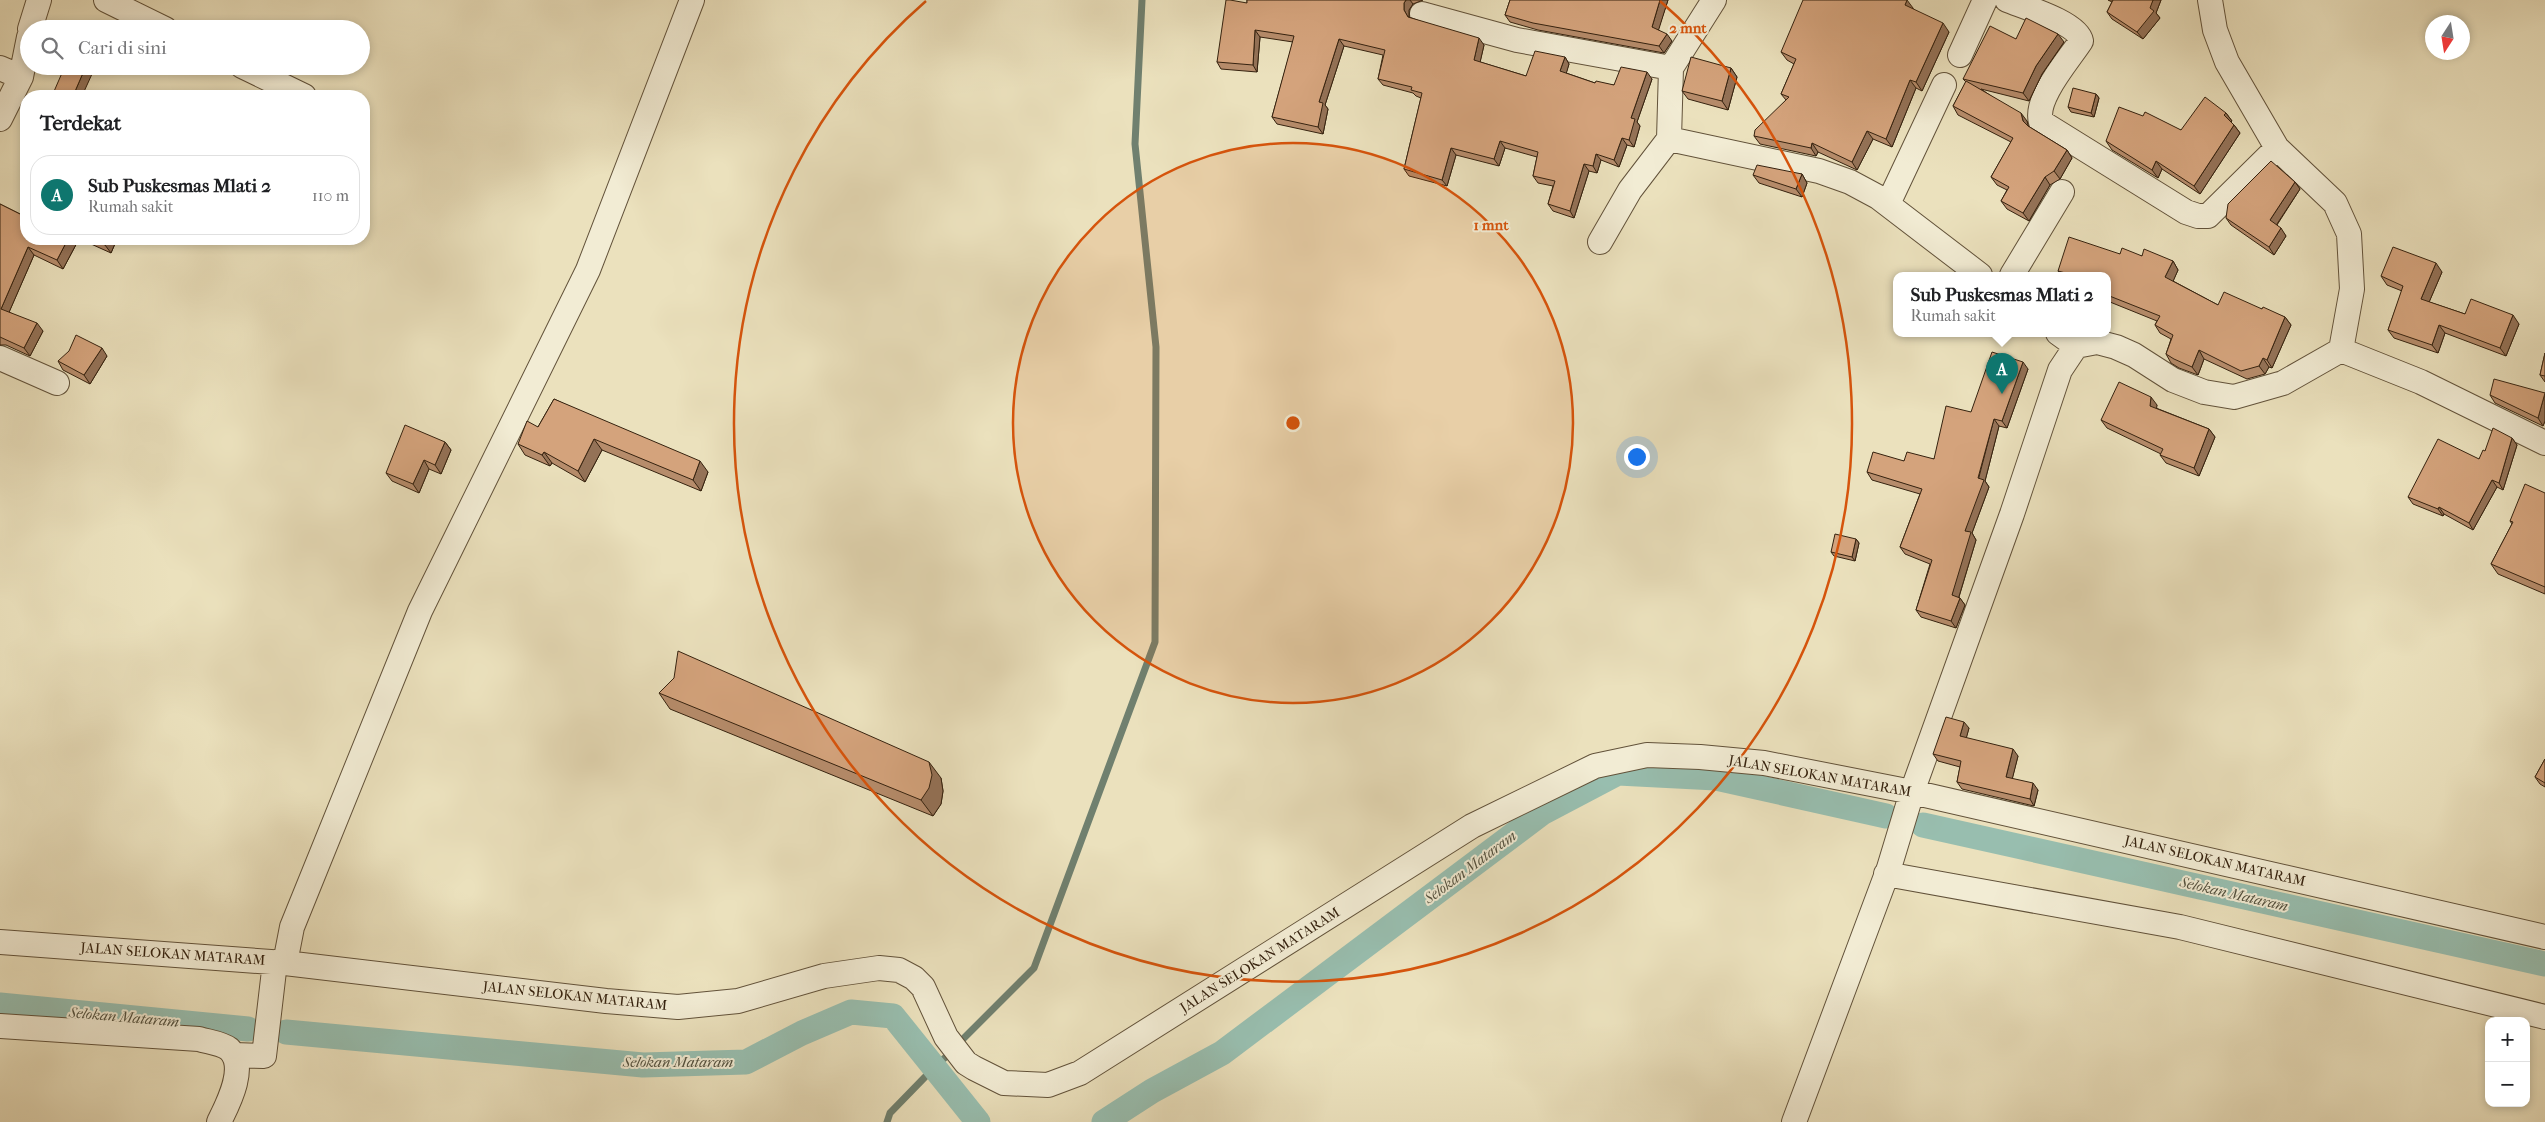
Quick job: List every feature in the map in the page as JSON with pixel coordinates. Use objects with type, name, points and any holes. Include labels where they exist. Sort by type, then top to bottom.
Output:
[{"type":"street","points":[[33,20],[39,0]]},
{"type":"street","points":[[106,0],[147,20]]},
{"type":"street","points":[[234,1055],[264,1056],[271,994],[292,926],[420,611],[588,270],[692,0]]},
{"type":"street","points":[[1600,242],[1630,190],[1668,139],[1671,68],[1714,0]]},
{"type":"street","points":[[1960,55],[1985,0]]},
{"type":"street","points":[[2007,0],[2071,27],[2080,36],[2081,41],[2043,98],[2038,113],[2041,122],[2186,212],[2198,216],[2208,216],[2277,148]]},
{"type":"street","points":[[2210,0],[2215,30],[2227,62],[2277,148],[2335,203],[2349,234],[2352,289],[2341,350]]},
{"type":"street","points":[[1422,14],[1517,40],[1671,68]]},
{"type":"street","points":[[0,119],[10,72],[20,54]]},
{"type":"street","points":[[261,75],[292,90]]},
{"type":"street","points":[[1888,204],[1944,85]]},
{"type":"street","points":[[1668,139],[1819,171],[1850,182],[1888,204],[1976,272]]},
{"type":"street","points":[[2014,272],[2062,192]]},
{"type":"street","points":[[1794,1122],[1887,871],[1909,803],[2009,524],[2060,370],[2067,339],[2097,342],[2116,347],[2134,355],[2173,380],[2204,392],[2234,397],[2283,383],[2341,350]]},
{"type":"street","points":[[2341,350],[2421,382],[2545,443]]},
{"type":"street","points":[[0,358],[57,383]]},
{"type":"street","name":"JALAN SELOKAN MATARAM","points":[[0,942],[280,962],[606,1001],[678,1007],[738,1001],[824,976],[879,968],[899,970],[914,978],[923,987],[946,1036],[966,1063],[1004,1083],[1048,1085],[1080,1073],[1472,826],[1595,766],[1647,755],[1700,757],[1764,764],[1909,803],[2545,937]]},
{"type":"street","points":[[1887,871],[2180,927],[2545,1017]]},
{"type":"street","points":[[0,1026],[199,1039],[223,1046],[234,1055],[238,1067],[218,1122]]},
{"type":"building","points":[[1226,0],[1247,3],[1247,0],[1406,0],[1404,10],[1408,17],[1479,38],[1474,60],[1526,76],[1535,51],[1565,57],[1560,71],[1595,83],[1596,81],[1614,85],[1621,67],[1647,72],[1631,118],[1635,119],[1629,140],[1622,138],[1614,160],[1596,154],[1593,166],[1584,164],[1570,211],[1548,204],[1555,181],[1533,176],[1538,152],[1500,141],[1494,159],[1451,148],[1442,180],[1404,169],[1422,93],[1411,90],[1412,87],[1378,79],[1385,50],[1339,39],[1319,102],[1323,103],[1318,127],[1272,117],[1294,36],[1255,30],[1253,65],[1217,62]]},
{"type":"building","points":[[1510,0],[1660,0],[1652,27],[1667,34],[1659,46],[1533,23],[1505,15]]},
{"type":"building","points":[[1803,0],[1907,0],[1905,5],[1943,23],[1916,82],[1910,80],[1886,139],[1867,131],[1852,162],[1812,143],[1811,148],[1754,136],[1755,130],[1789,97],[1781,94],[1796,59],[1781,52]]},
{"type":"building","points":[[2113,0],[2153,0],[2150,8],[2154,11],[2137,32],[2107,12]]},
{"type":"building","points":[[2026,18],[2058,34],[2036,66],[2023,93],[1963,79],[1990,26],[2016,39]]},
{"type":"building","points":[[1691,57],[1731,68],[1722,101],[1682,91]]},
{"type":"building","points":[[61,75],[82,75],[76,90],[55,90]]},
{"type":"building","points":[[1966,81],[2021,113],[2023,121],[2028,126],[2067,150],[2054,171],[2045,177],[2023,213],[2001,201],[2009,187],[1991,177],[2013,138],[1953,106]]},
{"type":"building","points":[[2073,88],[2096,94],[2091,113],[2068,107]]},
{"type":"building","points":[[2205,97],[2226,113],[2224,115],[2234,125],[2194,186],[2156,161],[2152,170],[2106,141],[2119,107],[2143,116],[2145,112],[2181,130]]},
{"type":"building","points":[[2271,161],[2295,182],[2270,220],[2281,228],[2269,247],[2226,218],[2228,204]]},
{"type":"building","points":[[1757,165],[1802,174],[1796,189],[1753,175]]},
{"type":"building","points":[[0,204],[20,214],[20,245],[65,245],[57,260],[28,247],[1,309],[37,323],[24,348],[0,337]]},
{"type":"building","points":[[2069,237],[2120,254],[2122,248],[2142,256],[2144,249],[2173,261],[2165,277],[2218,305],[2224,292],[2285,317],[2267,360],[2263,358],[2259,366],[2241,371],[2199,350],[2192,367],[2166,354],[2173,335],[2155,325],[2160,316],[2111,297],[2111,272],[2058,271]]},
{"type":"building","points":[[2393,247],[2436,263],[2421,299],[2465,314],[2471,299],[2513,315],[2500,348],[2439,325],[2432,345],[2388,330],[2403,286],[2381,276]]},
{"type":"building","points":[[76,335],[102,348],[84,375],[58,361],[69,351]]},
{"type":"building","points":[[1992,352],[2023,362],[2002,421],[1994,419],[1978,478],[1984,480],[1965,531],[1971,532],[1952,595],[1960,598],[1951,621],[1916,610],[1932,560],[1900,547],[1922,489],[1867,472],[1873,452],[1904,461],[1907,452],[1934,459],[1946,406],[1971,412]]},
{"type":"building","points":[[2545,353],[2545,376],[2540,375]]},
{"type":"building","points":[[2494,379],[2545,393],[2538,418],[2490,395]]},
{"type":"building","points":[[2119,382],[2151,397],[2150,406],[2209,429],[2194,468],[2160,455],[2163,449],[2101,420]]},
{"type":"building","points":[[554,399],[700,461],[693,480],[594,439],[578,471],[544,452],[542,455],[518,444],[527,421],[538,427]]},
{"type":"building","points":[[405,425],[445,442],[435,465],[424,460],[413,484],[386,473]]},
{"type":"building","points":[[2493,428],[2512,438],[2499,483],[2492,480],[2469,523],[2439,507],[2438,509],[2408,497],[2438,439],[2479,459],[2483,450],[2485,451]]},
{"type":"building","points":[[2525,484],[2545,493],[2545,587],[2491,564],[2513,522],[2510,521]]},
{"type":"building","points":[[1835,534],[1856,539],[1852,557],[1831,552]]},
{"type":"building","points":[[678,651],[929,762],[932,775],[929,788],[921,800],[659,693],[674,678]]},
{"type":"building","points":[[1946,717],[1964,722],[1960,736],[2013,749],[2006,777],[2033,783],[2030,799],[1957,782],[1961,761],[1933,754]]},
{"type":"building","points":[[2545,759],[2545,783],[2535,777]]},
{"type":"waterway","points":[[963,1039],[1034,968],[1155,642],[1156,347],[1135,144],[1142,0]]},
{"type":"waterway","name":"Selokan Mataram","points":[[1104,1122],[1152,1091],[1222,1053],[1542,813],[1618,773],[1716,778],[1886,816]]},
{"type":"waterway","name":"Selokan Mataram","points":[[1923,825],[2545,964]]},
{"type":"waterway","name":"Selokan Mataram","points":[[0,1005],[248,1029]]},
{"type":"waterway","name":"Selokan Mataram","points":[[286,1032],[643,1065],[746,1062],[802,1033],[851,1012],[893,1016],[978,1122]]},
{"type":"waterway","points":[[942,1060],[946,1057]]},
{"type":"waterway","points":[[887,1122],[890,1113],[925,1077]]},
{"type":"place","name":"Sub Puskesmas Mlati 2","points":[[2002,394]]}]
